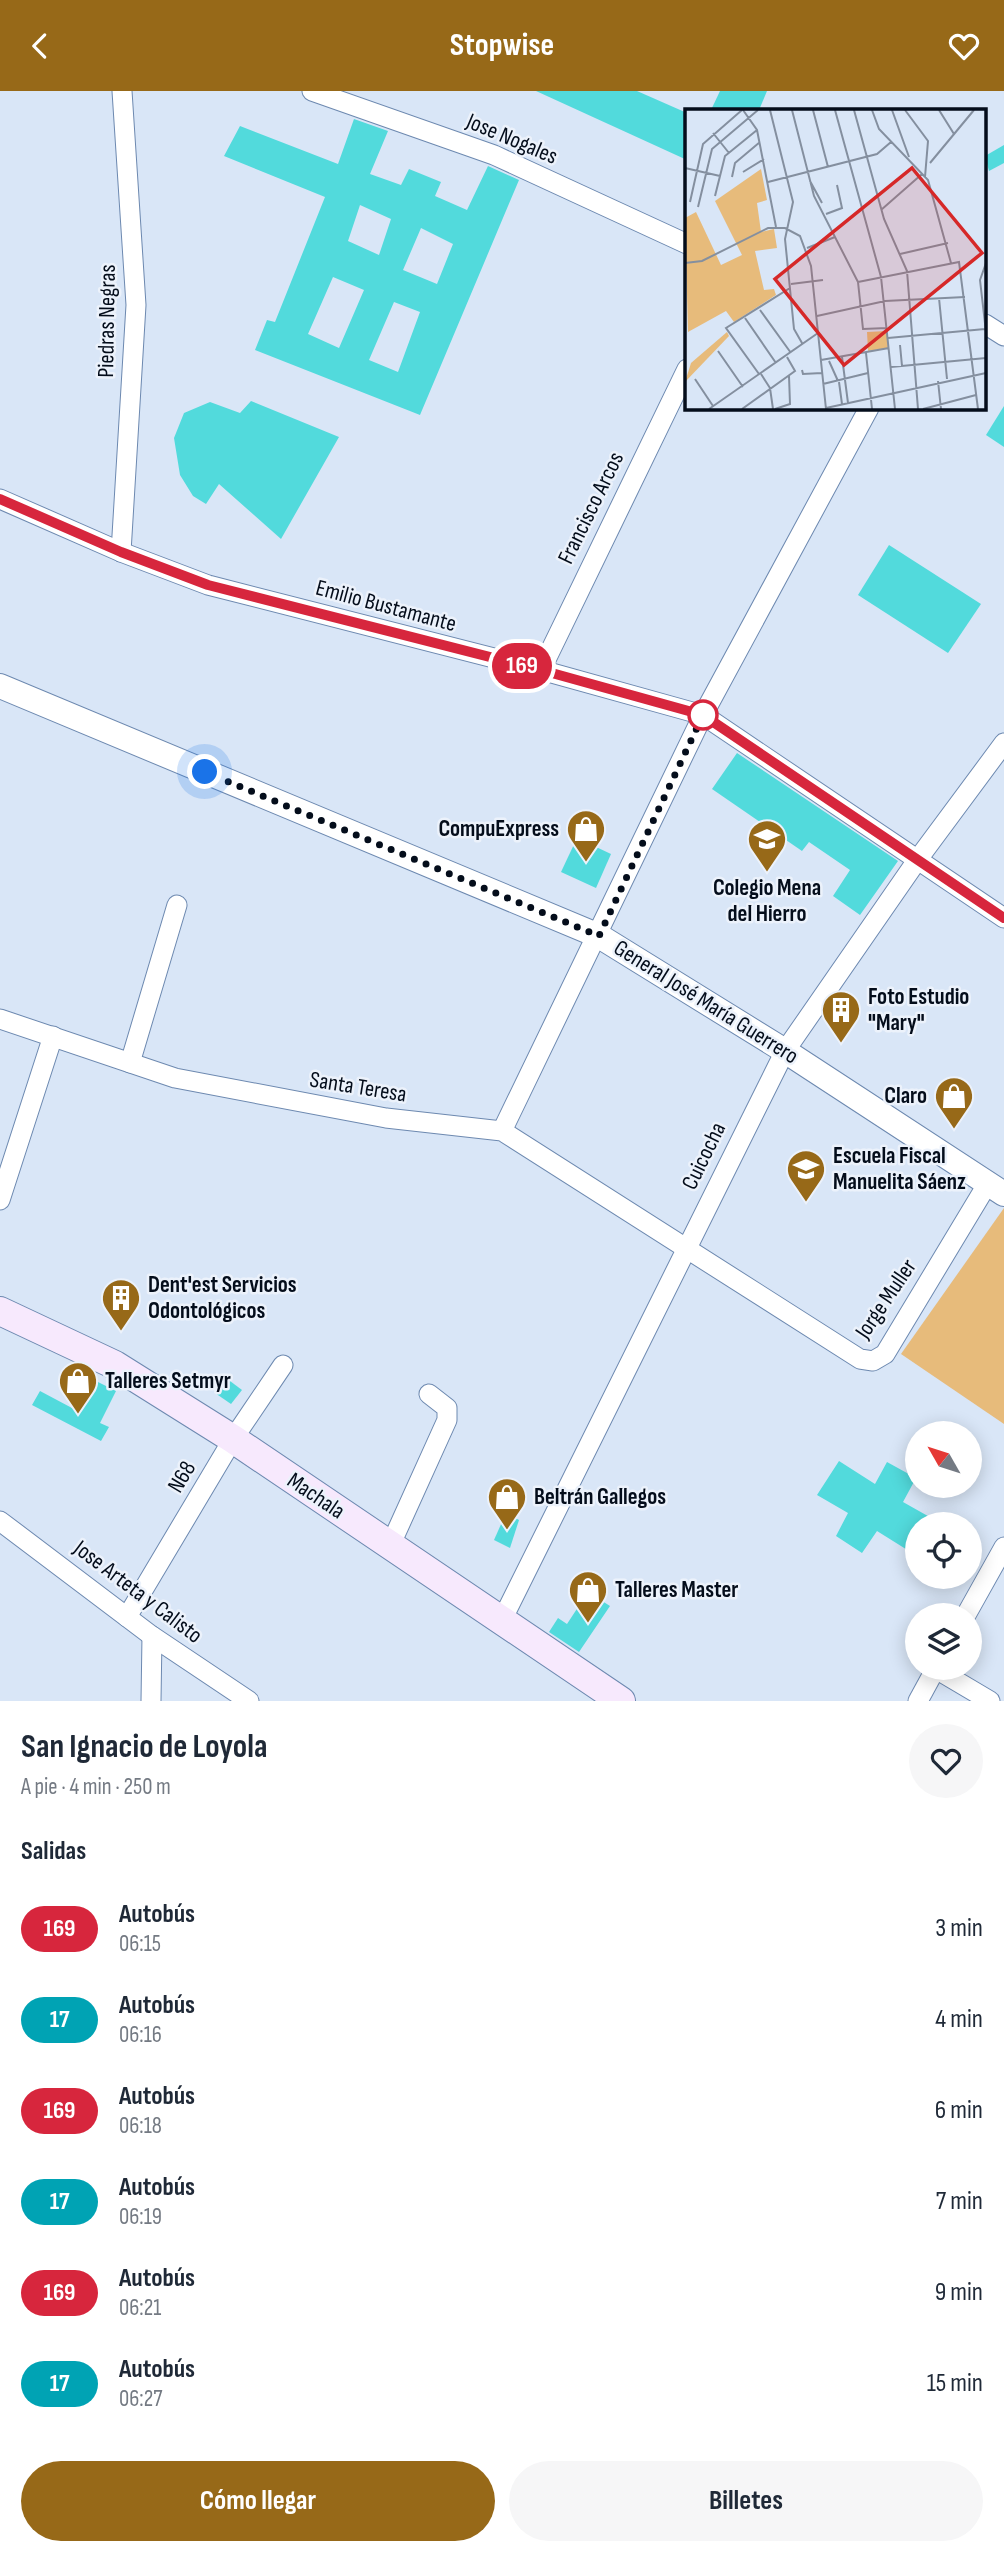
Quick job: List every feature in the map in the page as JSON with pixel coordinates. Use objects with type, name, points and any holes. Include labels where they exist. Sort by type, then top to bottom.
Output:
[{"type":"main road","name":"Machala","points":[[0,1311],[116,1364],[233,1439],[621,1701]]},
{"type":"street","name":"Piedras Negras","points":[[121,552],[136,305],[122,91]]},
{"type":"street","name":"Jose Nogales","points":[[312,91],[494,155],[685,243]]},
{"type":"street","points":[[986,325],[1004,336]]},
{"type":"street","name":"Francisco Arcos","points":[[541,670],[685,373]]},
{"type":"street","points":[[502,1131],[599,936],[703,715],[868,409]]},
{"type":"street","name":"Emilio Bustamante","points":[[0,499],[121,552],[208,585],[541,670],[703,715],[1004,918]]},
{"type":"street","name":"General José María Guerrero","points":[[0,686],[599,936],[785,1051],[996,1189]]},
{"type":"street","name":"Cuicocha","points":[[501,1622],[785,1051],[918,859],[1004,743]]},
{"type":"street","points":[[130,1063],[177,905]]},
{"type":"street","name":"Santa Teresa","points":[[0,1019],[175,1078],[386,1118],[502,1131],[687,1246]]},
{"type":"street","points":[[0,1200],[53,1036]]},
{"type":"street","name":"Jorge Muller","points":[[687,1246],[860,1359],[873,1361],[885,1355],[996,1189]]},
{"type":"street","name":"N68","points":[[127,1617],[233,1439],[283,1365]]},
{"type":"street","points":[[390,1546],[447,1420],[447,1408],[429,1394]]},
{"type":"street","name":"Jose Arteta y Calisto","points":[[0,1521],[152,1636],[248,1701]]},
{"type":"street","points":[[973,1603],[1004,1547]]},
{"type":"street","points":[[151,1701],[152,1636]]},
{"type":"street","points":[[918,1701],[929,1680]]},
{"type":"street","points":[[956,1680],[990,1701]]},
{"type":"shaded area","points":[[1004,1208],[1004,1424],[901,1354]]},
{"type":"building","points":[[536,91],[637,91],[685,112],[685,159]]},
{"type":"building","points":[[720,91],[767,91],[759,109],[711,109]]},
{"type":"building","points":[[354,119],[388,131],[370,174],[401,185],[409,169],[441,182],[435,196],[467,210],[488,166],[519,180],[420,415],[255,350],[267,320],[275,322],[325,197],[224,156],[240,126],[338,164]],"holes":[[[360,205],[391,219],[379,255],[348,241]],[[421,228],[453,244],[437,284],[403,270]],[[333,277],[364,290],[339,348],[308,334]],[[394,302],[420,312],[398,372],[369,360]]]},
{"type":"building","points":[[1004,145],[1004,163],[989,171],[986,155]]},
{"type":"building","points":[[251,401],[339,437],[281,539],[219,484],[206,504],[193,496],[180,475],[174,438],[184,413],[210,402],[240,413]]},
{"type":"building","points":[[1004,406],[1004,447],[986,435]]},
{"type":"building","points":[[889,545],[981,604],[948,653],[858,595]]},
{"type":"building","points":[[737,753],[898,861],[860,915],[833,896],[850,870],[809,842],[802,851],[712,789]]},
{"type":"building","name":"CompuExpress","points":[[577,838],[611,854],[596,888],[561,872]]},
{"type":"building","name":"Talleres Setmyr","points":[[88,1377],[116,1391],[100,1423],[109,1427],[101,1441],[32,1405],[40,1391],[72,1408]]},
{"type":"building","points":[[226,1378],[242,1390],[231,1404],[215,1393]]},
{"type":"building","points":[[839,1461],[875,1484],[887,1462],[905,1472],[903,1502],[921,1512],[905,1512],[905,1548],[877,1531],[862,1553],[836,1536],[848,1513],[817,1495]]},
{"type":"building","name":"Beltrán Gallegos","points":[[506,1513],[519,1520],[510,1548],[494,1540]]},
{"type":"building","name":"Talleres Master","points":[[588,1592],[610,1606],[579,1652],[549,1632],[558,1618],[567,1624]]},
{"type":"bus line","name":"169","points":[[0,499],[121,552],[208,585],[541,670],[703,715],[1004,918]]},
{"type":"place","name":"CompuExpress","points":[[586,863]]},
{"type":"place","name":"Colegio Mena del Hierro","points":[[767,873]]},
{"type":"place","name":"Foto Estudio \"Mary\"","points":[[841,1044]]},
{"type":"place","name":"Claro","points":[[954,1130]]},
{"type":"place","name":"Escuela Fiscal Manuelita Sáenz","points":[[806,1203]]},
{"type":"place","name":"Dent'est Servicios Odontológicos","points":[[121,1332]]},
{"type":"place","name":"Talleres Setmyr","points":[[78,1415]]},
{"type":"place","name":"Beltrán Gallegos","points":[[507,1531]]},
{"type":"place","name":"Talleres Master","points":[[588,1624]]},
{"type":"route","points":[[205,772],[599,936],[703,715]]}]
